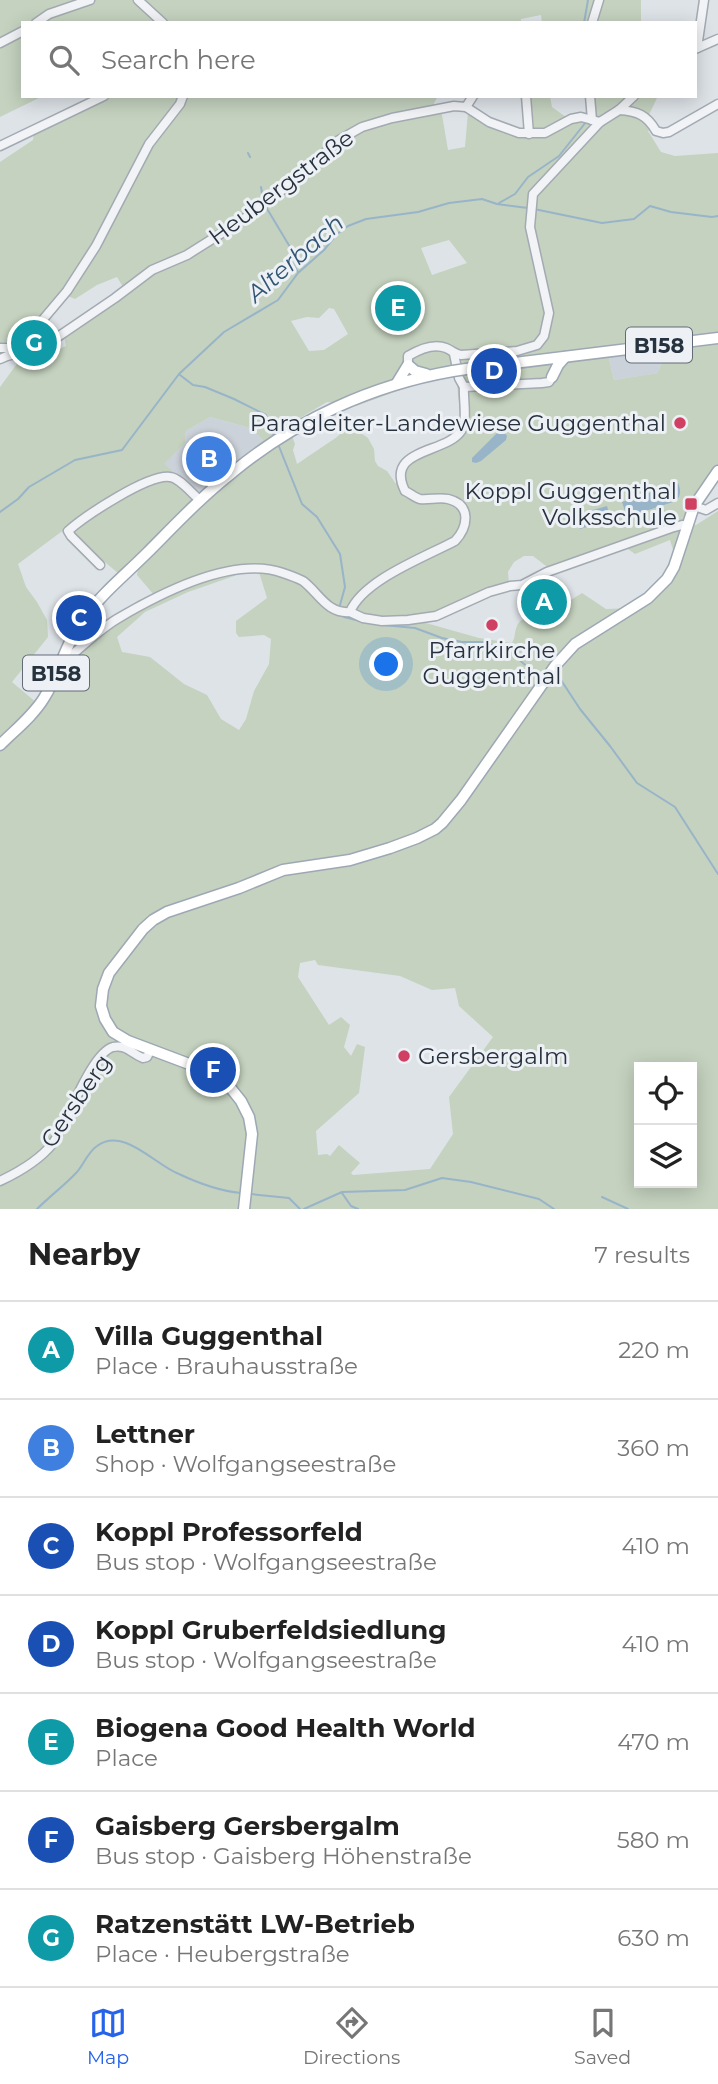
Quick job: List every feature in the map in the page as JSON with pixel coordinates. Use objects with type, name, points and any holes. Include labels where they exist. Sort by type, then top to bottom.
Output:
[{"type":"main road","name":"B158","points":[[0,745],[38,707],[75,631],[93,607],[200,500],[244,463],[283,436],[332,409],[397,383],[430,375],[718,338]]},
{"type":"main road","points":[[552,377],[566,357]]},
{"type":"main road","points":[[537,360],[549,370],[552,377]]},
{"type":"main road","points":[[397,383],[408,365],[415,371],[430,375]]},
{"type":"main road","points":[[244,1209],[252,1145],[250,1122],[239,1097],[226,1082],[213,1073],[121,1037],[109,1028],[101,1008],[103,986],[111,970],[143,929],[161,915],[283,870],[344,862],[390,848],[417,838],[442,823],[561,659],[584,637],[648,598],[667,579],[674,568],[694,506],[718,471]]},
{"type":"street","points":[[39,21],[49,14],[90,0]]},
{"type":"street","points":[[138,0],[161,21]]},
{"type":"street","points":[[593,21],[599,0]]},
{"type":"street","points":[[697,42],[704,0]]},
{"type":"street","points":[[0,43],[21,32]]},
{"type":"street","points":[[697,48],[718,39]]},
{"type":"street","points":[[0,146],[100,98]]},
{"type":"street","points":[[0,348],[17,348],[21,352],[24,342],[66,292],[96,246],[149,144],[182,98]]},
{"type":"street","points":[[472,98],[466,107],[489,122],[519,133],[545,133],[571,119],[581,117],[596,121]]},
{"type":"street","points":[[526,98],[529,134]]},
{"type":"street","points":[[590,98],[596,121]]},
{"type":"street","points":[[408,365],[408,356],[430,347],[444,347],[454,354],[517,351],[537,345],[544,336],[549,313],[530,227],[533,194],[596,121],[619,110],[632,98]]},
{"type":"street","points":[[619,110],[639,113],[650,121],[656,131],[663,133],[718,104]]},
{"type":"street","name":"Heubergstraße","points":[[0,359],[43,347],[152,270],[187,254],[244,219],[294,181],[339,140],[362,127],[454,106],[466,107]]},
{"type":"street","points":[[350,612],[352,606],[375,582],[455,541],[464,532],[467,520],[462,507],[449,499],[418,499],[405,491],[401,475],[404,466],[413,456],[442,444],[461,431],[464,422],[464,387],[454,354]]},
{"type":"street","points":[[464,387],[542,383],[549,382],[552,377]]},
{"type":"street","points":[[100,565],[68,531],[107,502],[167,476],[174,477],[200,500]]},
{"type":"street","points":[[694,506],[706,510],[718,503]]},
{"type":"street","points":[[60,665],[115,620],[194,580],[218,574],[260,569],[281,572],[303,581],[336,611],[382,621],[408,620],[436,616],[493,591],[522,585],[547,572],[682,524],[687,526]]},
{"type":"street","name":"Gersberg","points":[[0,1181],[24,1168],[51,1146],[104,1052],[121,1047],[143,1058],[147,1057],[151,1049]]},
{"type":"shaded area","points":[[645,342],[668,351],[659,373],[614,380],[609,359],[612,347]]},
{"type":"shaded area","points":[[210,417],[250,428],[263,440],[201,495],[163,464],[185,443],[186,431]]},
{"type":"green space","points":[[0,0],[641,0],[641,21],[542,21],[541,15],[521,21],[21,21],[21,98],[39,98],[0,117]]},
{"type":"green space","points":[[92,98],[437,98],[432,107],[441,109],[448,150],[465,147],[468,112],[500,131],[527,138],[535,137],[531,98],[550,98],[552,107],[573,122],[594,117],[592,98],[657,98],[646,121],[651,128],[648,131],[661,152],[675,156],[718,153],[718,476],[690,525],[696,525],[718,511],[718,1209],[0,1209],[0,387],[19,361],[30,361],[66,346],[64,336],[126,292],[117,277],[97,285],[75,299],[65,295],[19,332],[17,341],[0,343],[0,162],[33,140],[34,132],[94,102]],"holes":[[[449,240],[467,263],[432,275],[421,248]],[[329,308],[334,309],[348,334],[324,350],[309,351],[291,321],[307,317],[319,318]],[[645,342],[667,351],[658,373],[614,380],[609,359],[612,347]],[[456,376],[461,421],[453,435],[415,452],[400,466],[396,484],[387,471],[378,466],[368,438],[358,431],[345,429],[297,464],[293,450],[295,444],[288,425],[327,402],[356,406],[425,381]],[[210,417],[250,428],[263,440],[201,495],[164,464],[185,443],[186,431]],[[65,529],[118,573],[138,567],[137,575],[155,596],[139,600],[70,655],[44,709],[12,682],[48,637],[47,620],[26,587],[18,564]],[[670,540],[678,566],[635,608],[606,609],[582,593],[544,617],[542,613],[528,616],[516,628],[512,643],[479,638],[419,621],[509,584],[508,572],[514,562],[524,556],[533,556],[550,569],[628,543],[628,549],[635,554]],[[258,569],[267,598],[236,621],[236,633],[239,637],[264,635],[271,639],[269,664],[254,691],[246,719],[239,730],[221,719],[207,695],[184,684],[150,657],[122,652],[117,637],[145,612],[242,571]],[[315,960],[318,965],[400,976],[432,990],[455,988],[459,1006],[493,1037],[449,1097],[453,1134],[430,1169],[353,1175],[351,1173],[360,1163],[339,1145],[330,1156],[318,1155],[316,1131],[359,1093],[365,1047],[357,1044],[351,1056],[344,1047],[350,1025],[341,1017],[329,1025],[298,977],[300,963]]]},
{"type":"water","points":[[498,432],[504,432],[506,440],[481,461],[472,462],[472,458]]},
{"type":"water","points":[[678,483],[680,493],[676,501],[627,517],[622,502]]},
{"type":"water","points":[[607,506],[611,520],[580,529],[576,515]]},
{"type":"waterway","points":[[584,21],[588,0]]},
{"type":"waterway","points":[[499,203],[515,194],[528,177],[559,156],[586,122]]},
{"type":"waterway","points":[[248,153],[250,157]]},
{"type":"waterway","points":[[261,187],[262,193]]},
{"type":"waterway","name":"Alterbach","points":[[0,512],[29,487],[75,460],[122,450],[179,374],[224,332],[278,300],[298,273],[348,226],[366,219],[482,199],[528,208]]},
{"type":"waterway","name":"Alterbach","points":[[534,209],[602,223],[634,219],[650,206],[671,212],[718,216]]},
{"type":"waterway","points":[[266,207],[290,247]]},
{"type":"waterway","points":[[289,258],[298,272]]},
{"type":"waterway","points":[[180,375],[193,385],[205,387],[266,415],[274,436]]},
{"type":"waterway","points":[[278,444],[302,504],[317,517],[340,554],[345,587],[340,605]]},
{"type":"waterway","points":[[344,617],[360,621]]},
{"type":"waterway","points":[[383,625],[415,628],[442,638],[482,642],[508,650],[539,677]]},
{"type":"waterway","points":[[552,680],[559,677],[637,783],[675,807],[718,874]]},
{"type":"waterway","points":[[37,1209],[77,1172],[97,1146],[107,1141],[128,1144],[194,1180],[241,1193]]},
{"type":"waterway","points":[[304,1209],[342,1192],[405,1190],[442,1178],[471,1182],[539,1199],[554,1209]]},
{"type":"waterway","points":[[342,1193],[351,1206],[358,1209]]},
{"type":"waterway","points":[[250,1194],[289,1198],[300,1209]]},
{"type":"waterway","points":[[602,1197],[628,1209]]},
{"type":"place","name":"Biogena Good Health World","points":[[398,308]]},
{"type":"place","name":"Ratzenstätt LW-Betrieb","points":[[34,343]]},
{"type":"place","name":"Koppl Gruberfeldsiedlung","points":[[494,371]]},
{"type":"place","name":"Paragleiter-Landewiese Guggenthal","points":[[680,423]]},
{"type":"place","name":"Lettner","points":[[209,459]]},
{"type":"place","name":"Koppl Guggenthal Volksschule","points":[[691,504]]},
{"type":"place","name":"Villa Guggenthal","points":[[544,602]]},
{"type":"place","name":"Koppl Professorfeld","points":[[79,618]]},
{"type":"place","name":"Pfarrkirche Guggenthal","points":[[492,625]]},
{"type":"place","name":"Gersbergalm","points":[[404,1056]]},
{"type":"place","name":"Gaisberg Gersbergalm","points":[[213,1070]]}]
